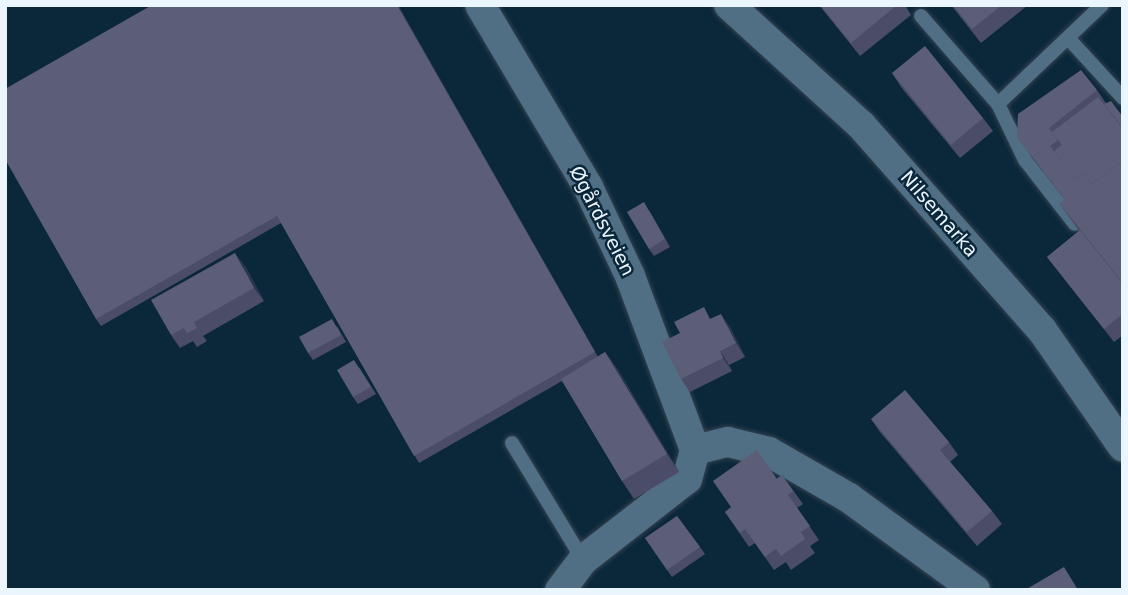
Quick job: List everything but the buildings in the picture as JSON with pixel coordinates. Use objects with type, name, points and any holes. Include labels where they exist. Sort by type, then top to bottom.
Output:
[{"type":"street","name":"Øgårdsveien","points":[[480,5],[588,187],[630,276],[695,450]]},
{"type":"street","name":"Nilsemarka","points":[[729,5],[870,135],[1042,330],[1123,447]]},
{"type":"street","points":[[560,590],[583,561],[687,479],[695,450],[728,442],[769,452],[849,498],[975,590]]},
{"type":"lane","points":[[998,104],[1102,5]]},
{"type":"lane","points":[[921,16],[998,104],[1024,160],[1082,233]]},
{"type":"lane","points":[[1069,39],[1123,98]]},
{"type":"lane","points":[[512,443],[583,561]]}]
